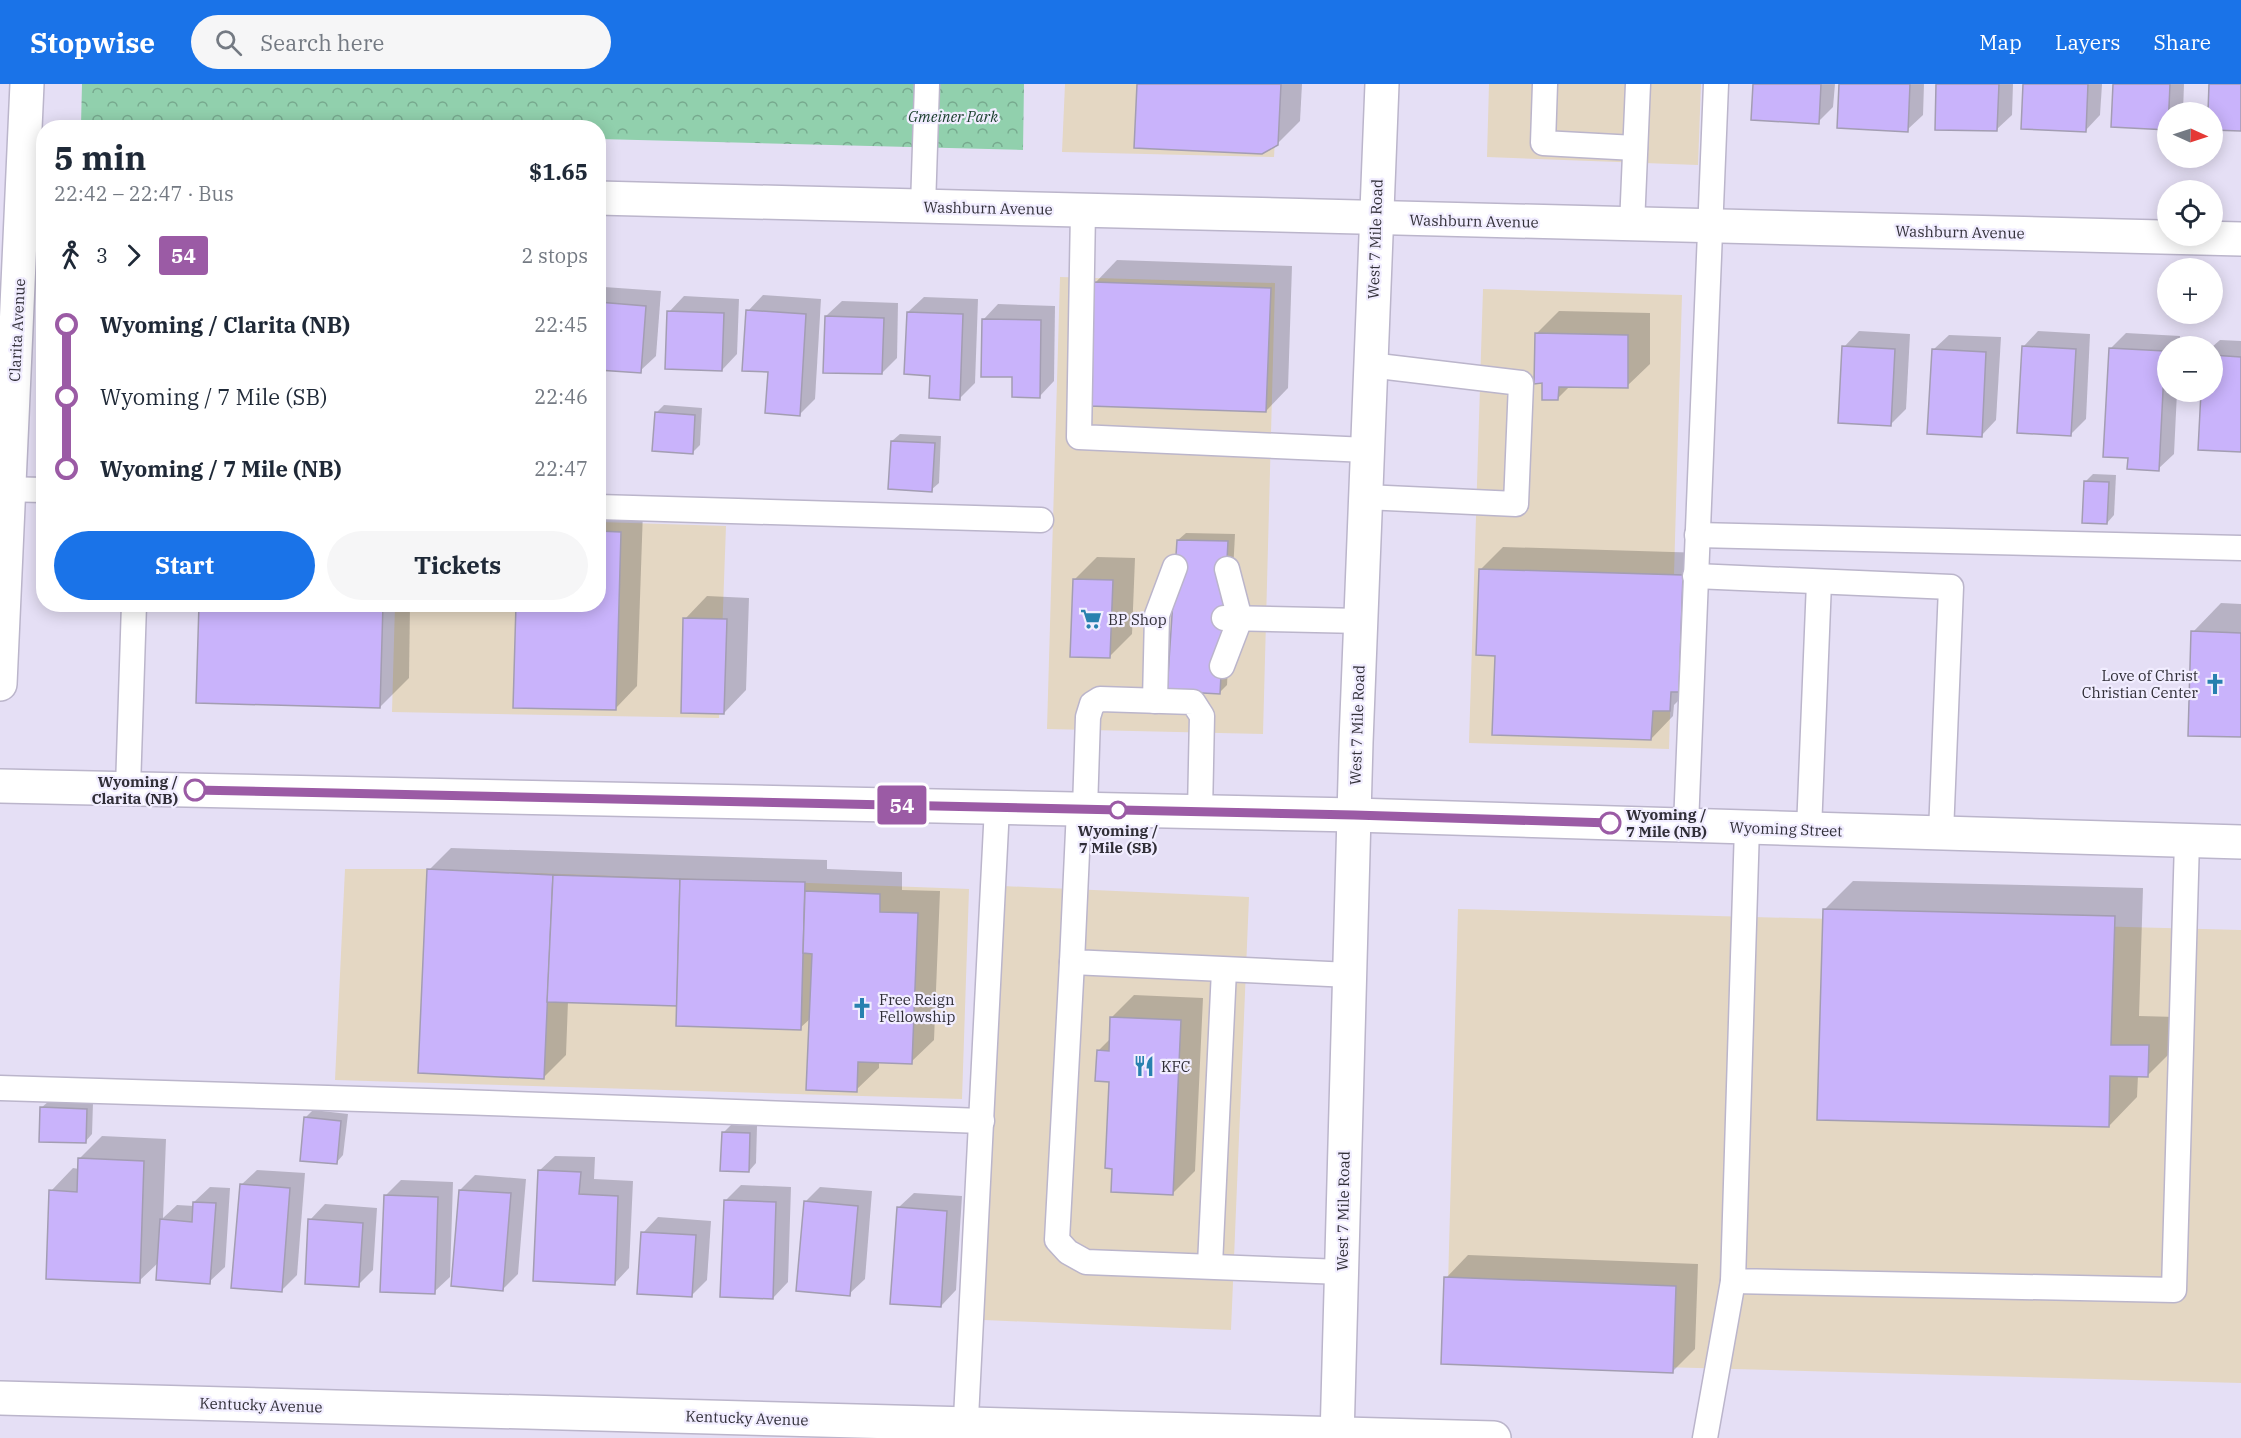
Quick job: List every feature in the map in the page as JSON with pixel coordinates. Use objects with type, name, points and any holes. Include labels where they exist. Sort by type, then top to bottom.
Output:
[{"type":"street","name":"Clarita Avenue","points":[[0,684],[5,489],[27,84]]},
{"type":"street","name":"West 7 Mile Road","points":[[1337,1436],[1354,815],[1375,219],[1382,84]]},
{"type":"street","name":"Washburn Avenue","points":[[606,198],[2241,239]]},
{"type":"street","name":"Wyoming Street","points":[[0,786],[1354,815],[2241,842]]},
{"type":"street","name":"Kentucky Avenue","points":[[0,1398],[965,1431],[1494,1438]]},
{"type":"lane","points":[[923,207],[927,84]]},
{"type":"lane","points":[[1545,84],[1543,143],[1635,148]]},
{"type":"lane","points":[[1632,225],[1638,84]]},
{"type":"lane","points":[[1686,825],[1716,84]]},
{"type":"lane","points":[[1083,211],[1079,437],[1367,450]]},
{"type":"lane","points":[[1365,497],[1516,504],[1521,383],[1370,365]]},
{"type":"lane","points":[[5,489],[36,490]]},
{"type":"lane","points":[[606,507],[1041,520]]},
{"type":"lane","points":[[1697,535],[2241,548]]},
{"type":"lane","points":[[1155,701],[1165,615],[1175,567]]},
{"type":"lane","points":[[1222,666],[1232,618],[1227,569]]},
{"type":"lane","points":[[1695,576],[1951,586],[1941,833]]},
{"type":"lane","points":[[1809,830],[1819,582]]},
{"type":"lane","points":[[128,788],[134,612]]},
{"type":"lane","points":[[1165,615],[1169,664]]},
{"type":"lane","points":[[1232,618],[1361,621]]},
{"type":"lane","points":[[1200,812],[1202,717],[1193,702],[1100,699],[1092,705],[1088,717],[1057,1240],[1068,1251],[1086,1262],[1210,1265],[1342,1272]]},
{"type":"lane","points":[[965,1431],[997,807]]},
{"type":"lane","points":[[1705,1438],[1733,1281],[1747,827]]},
{"type":"lane","points":[[1733,1281],[2174,1290],[2187,841]]},
{"type":"lane","points":[[1072,962],[1350,975]]},
{"type":"lane","points":[[1210,1265],[1224,970]]},
{"type":"lane","points":[[0,1088],[982,1121]]},
{"type":"shaded area","points":[[1065,84],[1278,84],[1274,157],[1062,152]]},
{"type":"shaded area","points":[[1489,84],[1701,84],[1698,165],[1487,157]]},
{"type":"shaded area","points":[[1060,277],[1275,283],[1263,734],[1047,729]]},
{"type":"shaded area","points":[[1483,289],[1682,295],[1669,749],[1469,743]]},
{"type":"shaded area","points":[[606,522],[726,526],[719,718],[392,712],[395,612],[606,612]]},
{"type":"shaded area","points":[[345,869],[427,869],[969,889],[962,1099],[335,1080]]},
{"type":"shaded area","points":[[1002,886],[1249,897],[1231,1330],[984,1320]]},
{"type":"shaded area","points":[[1458,909],[2241,930],[2241,1383],[1446,1361]]},
{"type":"green space","name":"Gmeiner Park","points":[[82,84],[1024,84],[1023,150],[606,139],[606,120],[81,120]]},
{"type":"building","points":[[1137,84],[1281,84],[1278,145],[1262,154],[1134,148]]},
{"type":"building","points":[[1753,84],[1821,84],[1819,124],[1751,120]]},
{"type":"building","points":[[1839,84],[1910,84],[1908,132],[1837,128]]},
{"type":"building","points":[[1936,84],[1999,84],[1997,131],[1935,130]]},
{"type":"building","points":[[2023,84],[2088,84],[2086,132],[2021,129]]},
{"type":"building","points":[[2113,84],[2170,84],[2169,102],[2157,102],[2157,129],[2111,127]]},
{"type":"building","points":[[2209,84],[2241,84],[2241,131],[2223,130],[2223,102],[2208,102]]},
{"type":"building","points":[[1093,282],[1271,288],[1266,412],[1089,406]]},
{"type":"building","points":[[606,303],[646,306],[641,373],[606,371]]},
{"type":"building","points":[[746,310],[806,314],[800,416],[765,413],[768,372],[742,371]]},
{"type":"building","points":[[667,311],[724,313],[722,371],[665,369]]},
{"type":"building","points":[[907,312],[963,314],[960,400],[929,398],[930,376],[904,374]]},
{"type":"building","points":[[825,316],[884,318],[882,374],[823,373]]},
{"type":"building","points":[[982,319],[1041,320],[1040,398],[1012,397],[1012,377],[981,377]]},
{"type":"building","points":[[1535,333],[1628,335],[1628,388],[1559,387],[1558,400],[1542,400],[1542,383],[1534,384]]},
{"type":"building","points":[[1842,346],[1895,349],[1891,426],[1838,423]]},
{"type":"building","points":[[2022,346],[2076,349],[2071,436],[2017,433]]},
{"type":"building","points":[[2109,348],[2157,351],[2157,402],[2162,402],[2159,471],[2127,469],[2128,458],[2103,457]]},
{"type":"building","points":[[1932,349],[1986,352],[1982,437],[1927,434]]},
{"type":"building","points":[[2223,356],[2241,357],[2241,452],[2198,450],[2200,402],[2223,402]]},
{"type":"building","points":[[655,412],[695,415],[693,454],[652,451]]},
{"type":"building","points":[[891,441],[935,443],[932,492],[888,489]]},
{"type":"building","points":[[2084,481],[2109,482],[2107,524],[2082,523]]},
{"type":"building","points":[[606,531],[621,532],[616,710],[513,708],[516,612],[606,612]]},
{"type":"building","points":[[1177,540],[1228,541],[1220,694],[1167,691]]},
{"type":"building","points":[[1479,569],[1683,575],[1679,692],[1671,692],[1670,711],[1653,711],[1651,740],[1492,735],[1495,656],[1476,655]]},
{"type":"building","points":[[1073,579],[1113,580],[1110,658],[1070,657]]},
{"type":"building","points":[[199,612],[383,612],[380,708],[196,703]]},
{"type":"building","points":[[683,618],[727,619],[724,714],[681,713]]},
{"type":"building","name":"Love of Christ Christian Center","points":[[2191,631],[2241,633],[2241,737],[2188,736]]},
{"type":"building","points":[[427,869],[553,875],[544,1079],[418,1073]]},
{"type":"building","points":[[553,875],[680,879],[677,1006],[547,1002]]},
{"type":"building","points":[[680,879],[805,882],[801,1030],[676,1026]]},
{"type":"building","name":"Free Reign Fellowship","points":[[805,891],[880,894],[880,912],[918,913],[912,1064],[858,1062],[857,1092],[806,1090],[812,954],[803,953]]},
{"type":"building","points":[[1823,909],[2115,916],[2111,1045],[2149,1045],[2148,1077],[2110,1076],[2109,1127],[1817,1120]]},
{"type":"building","points":[[1110,1017],[1181,1020],[1173,1195],[1111,1192],[1112,1169],[1105,1168],[1109,1082],[1095,1081],[1097,1050],[1109,1051]]},
{"type":"building","points":[[40,1107],[87,1109],[86,1143],[39,1142]]},
{"type":"building","points":[[304,1117],[341,1121],[337,1164],[300,1161]]},
{"type":"building","points":[[722,1132],[750,1133],[749,1172],[720,1171]]},
{"type":"building","points":[[78,1158],[144,1161],[140,1283],[46,1279],[49,1190],[77,1192]]},
{"type":"building","points":[[538,1170],[581,1172],[579,1194],[618,1196],[615,1285],[533,1281]]},
{"type":"building","points":[[240,1184],[290,1188],[282,1292],[231,1288]]},
{"type":"building","points":[[459,1190],[511,1193],[503,1291],[451,1286]]},
{"type":"building","points":[[384,1195],[438,1197],[435,1294],[380,1292]]},
{"type":"building","points":[[724,1200],[776,1202],[773,1299],[720,1297]]},
{"type":"building","points":[[804,1201],[858,1206],[850,1296],[796,1291]]},
{"type":"building","points":[[193,1202],[216,1203],[210,1284],[156,1280],[160,1219],[192,1222]]},
{"type":"building","points":[[897,1207],[947,1211],[941,1307],[890,1304]]},
{"type":"building","points":[[308,1219],[363,1223],[359,1287],[305,1284]]},
{"type":"building","points":[[641,1232],[696,1235],[692,1297],[637,1294]]},
{"type":"building","points":[[1444,1277],[1676,1286],[1673,1373],[1441,1364]]},
{"type":"bus line","name":"54","points":[[195,790],[1354,815],[1610,823]]},
{"type":"place","name":"BP Shop","points":[[1091,619]]},
{"type":"place","name":"Love of Christ Christian Center","points":[[2215,684]]},
{"type":"place","name":"Wyoming / Clarita (NB)","points":[[195,790]]},
{"type":"place","name":"Wyoming / 7 Mile (SB)","points":[[1118,810]]},
{"type":"place","name":"Wyoming / 7 Mile (NB)","points":[[1610,823]]},
{"type":"place","name":"Free Reign Fellowship","points":[[862,1008]]},
{"type":"place","name":"KFC","points":[[1144,1066]]}]
